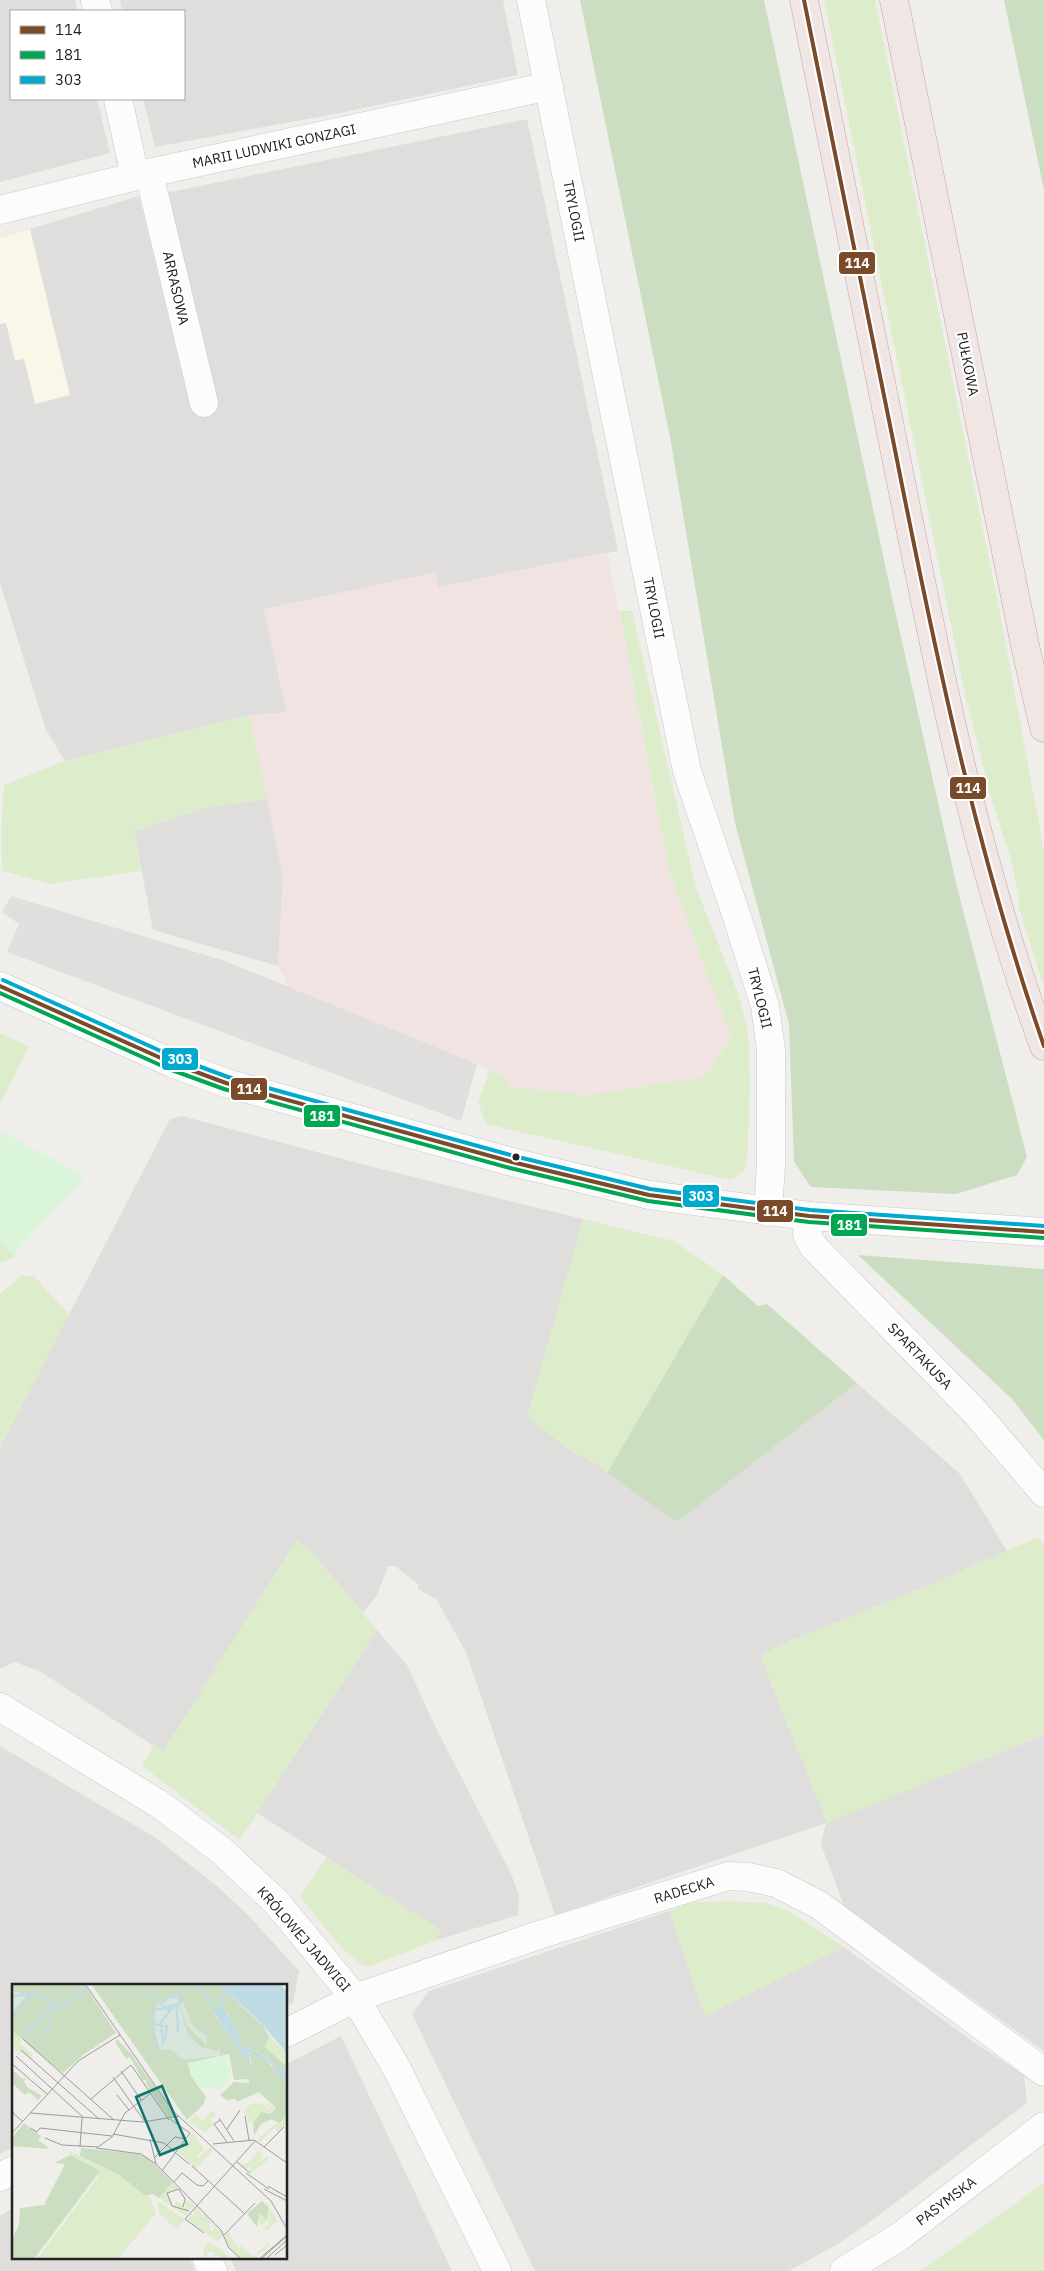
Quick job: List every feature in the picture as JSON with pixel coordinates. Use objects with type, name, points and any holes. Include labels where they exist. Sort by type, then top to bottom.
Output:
[{"type":"highway","points":[[804,0],[954,740],[1000,909],[1044,1046]]},
{"type":"highway","name":"PUŁKOWA","points":[[894,0],[1026,650],[1044,728]]},
{"type":"street","name":"TRYLOGII","points":[[531,0],[687,771],[765,1006],[771,1050],[771,1164],[768,1212]]},
{"type":"street","name":"MARII LUDWIKI GONZAGI","points":[[0,210],[142,174],[549,86]]},
{"type":"street","name":"ARRASOWA","points":[[118,100],[142,174],[204,403]]},
{"type":"street","points":[[0,986],[172,1063],[226,1083],[512,1162],[640,1192],[768,1212],[1044,1232]]},
{"type":"street","name":"SPARTAKUSA","points":[[809,1216],[807,1235],[813,1246],[975,1412],[1044,1493]]},
{"type":"street","name":"KRÓLOWEJ JADWIGI","points":[[0,1707],[159,1804],[223,1852],[277,1903],[355,1998],[396,2067],[497,2271]]},
{"type":"street","name":"RADECKA","points":[[288,2032],[355,1998],[539,1935],[728,1876],[748,1877],[776,1883],[819,1905],[1044,2072]]},
{"type":"street","name":"PASYMSKA","points":[[844,2271],[899,2237],[1044,2126]]},
{"type":"street","points":[[0,2177],[12,2171]]},
{"type":"street","points":[[206,2258],[213,2271]]},
{"type":"shaded area","points":[[0,0],[75,0],[77,10],[10,10],[10,100],[97,100],[110,153],[0,182]]},
{"type":"shaded area","points":[[120,0],[503,0],[518,75],[335,114],[155,147],[143,100],[185,100],[185,10],[122,10]]},
{"type":"shaded area","points":[[527,119],[618,551],[438,588],[436,573],[264,610],[287,713],[249,715],[65,761],[46,730],[0,583],[0,238],[139,196],[190,406],[215,403],[166,193]]},
{"type":"shaded area","points":[[30,229],[70,395],[35,404],[24,359],[15,361],[6,323],[0,324],[0,238]]},
{"type":"shaded area","points":[[607,552],[670,874],[731,1038],[705,1077],[588,1095],[508,1087],[506,1076],[289,988],[278,966],[283,877],[249,715],[287,712],[264,609],[436,572],[438,587]]},
{"type":"shaded area","points":[[267,799],[283,877],[278,966],[153,930],[134,831],[203,808]]},
{"type":"shaded area","points":[[11,896],[225,961],[477,1064],[461,1121],[7,952],[19,924],[2,912]]},
{"type":"shaded area","points":[[182,1116],[369,1166],[583,1219],[534,1395],[569,1450],[595,1463],[677,1522],[857,1383],[960,1474],[1007,1551],[932,1584],[785,1643],[807,1773],[827,1822],[1044,1735],[1044,2051],[844,1906],[821,1844],[826,1823],[555,1915],[466,1652],[436,1599],[418,1589],[418,1584],[395,1566],[388,1566],[377,1595],[363,1613],[313,1553],[296,1541],[163,1752],[41,1672],[15,1662],[0,1669],[0,1448],[170,1119]]},
{"type":"shaded area","points":[[377,1630],[407,1665],[433,1722],[511,1874],[519,1895],[518,1915],[437,1940],[440,1930],[257,1813]]},
{"type":"shaded area","points":[[0,1746],[156,1838],[218,1887],[249,1916],[299,1971],[293,2003],[288,2005],[288,1984],[12,1984],[12,2148],[0,2154]]},
{"type":"shaded area","points":[[669,1911],[705,2015],[844,1947],[972,2041],[1024,2075],[1027,2103],[867,2224],[836,2245],[789,2271],[535,2271],[412,2014],[429,1991]]},
{"type":"shaded area","points":[[341,2036],[452,2271],[236,2271],[230,2258],[288,2258],[288,2063]]},
{"type":"shaded area","points":[[12,2208],[12,2258],[189,2258],[195,2271],[0,2271],[0,2216]]},
{"type":"green space","points":[[580,0],[764,0],[890,588],[956,883],[1027,1157],[1017,1175],[956,1194],[811,1187],[794,1162],[789,1024],[735,823],[670,437]]},
{"type":"green space","points":[[824,0],[875,0],[999,608],[1044,851],[1044,988],[1018,904],[1019,897],[1011,859],[992,801],[965,694]]},
{"type":"green space","points":[[1004,0],[1044,0],[1044,190]]},
{"type":"green space","points":[[619,611],[632,611],[696,888],[737,991],[748,1030],[750,1084],[747,1163],[744,1171],[731,1180],[486,1124],[478,1102],[490,1070],[506,1076],[508,1087],[588,1095],[705,1077],[731,1038],[670,874]]},
{"type":"green space","points":[[249,715],[267,799],[203,808],[134,831],[141,871],[50,884],[3,871],[1,842],[4,785],[65,761]]},
{"type":"green space","points":[[0,1033],[29,1047],[0,1105]]},
{"type":"green space","points":[[0,1131],[85,1176],[13,1255],[0,1240]]},
{"type":"green space","points":[[583,1219],[674,1241],[723,1275],[607,1473],[595,1463],[569,1450],[527,1417]]},
{"type":"green space","points":[[0,1240],[16,1257],[0,1263]]},
{"type":"green space","points":[[858,1255],[1044,1269],[1044,1440],[1012,1399]]},
{"type":"green space","points":[[22,1275],[27,1277],[33,1275],[69,1315],[0,1448],[0,1294]]},
{"type":"green space","points":[[723,1275],[758,1306],[767,1304],[857,1383],[677,1522],[607,1473]]},
{"type":"green space","points":[[1038,1537],[1044,1546],[1044,1735],[827,1823],[761,1655],[785,1643],[932,1584]]},
{"type":"green space","points":[[296,1541],[313,1553],[377,1630],[240,1840],[142,1766],[154,1745],[163,1751]]},
{"type":"green space","points":[[327,1857],[440,1930],[437,1940],[368,1967],[360,1963],[332,1936],[300,1896]]},
{"type":"green space","points":[[693,1902],[765,1903],[787,1910],[844,1947],[705,2016],[669,1911]]},
{"type":"green space","points":[[1044,2183],[1044,2271],[920,2271]]},
{"type":"transit line","name":"114","points":[[804,0],[910,526],[959,751],[998,899],[1044,1046]]},
{"type":"transit line","name":"303","points":[[3,980],[174,1057],[228,1077],[514,1156],[650,1189],[810,1210],[1044,1226]]},
{"type":"transit line","name":"114","points":[[0,986],[172,1063],[226,1083],[512,1162],[649,1195],[809,1216],[1044,1232]]},
{"type":"transit line","name":"181","points":[[0,993],[169,1069],[224,1089],[510,1168],[648,1201],[809,1222],[1044,1238]]}]
